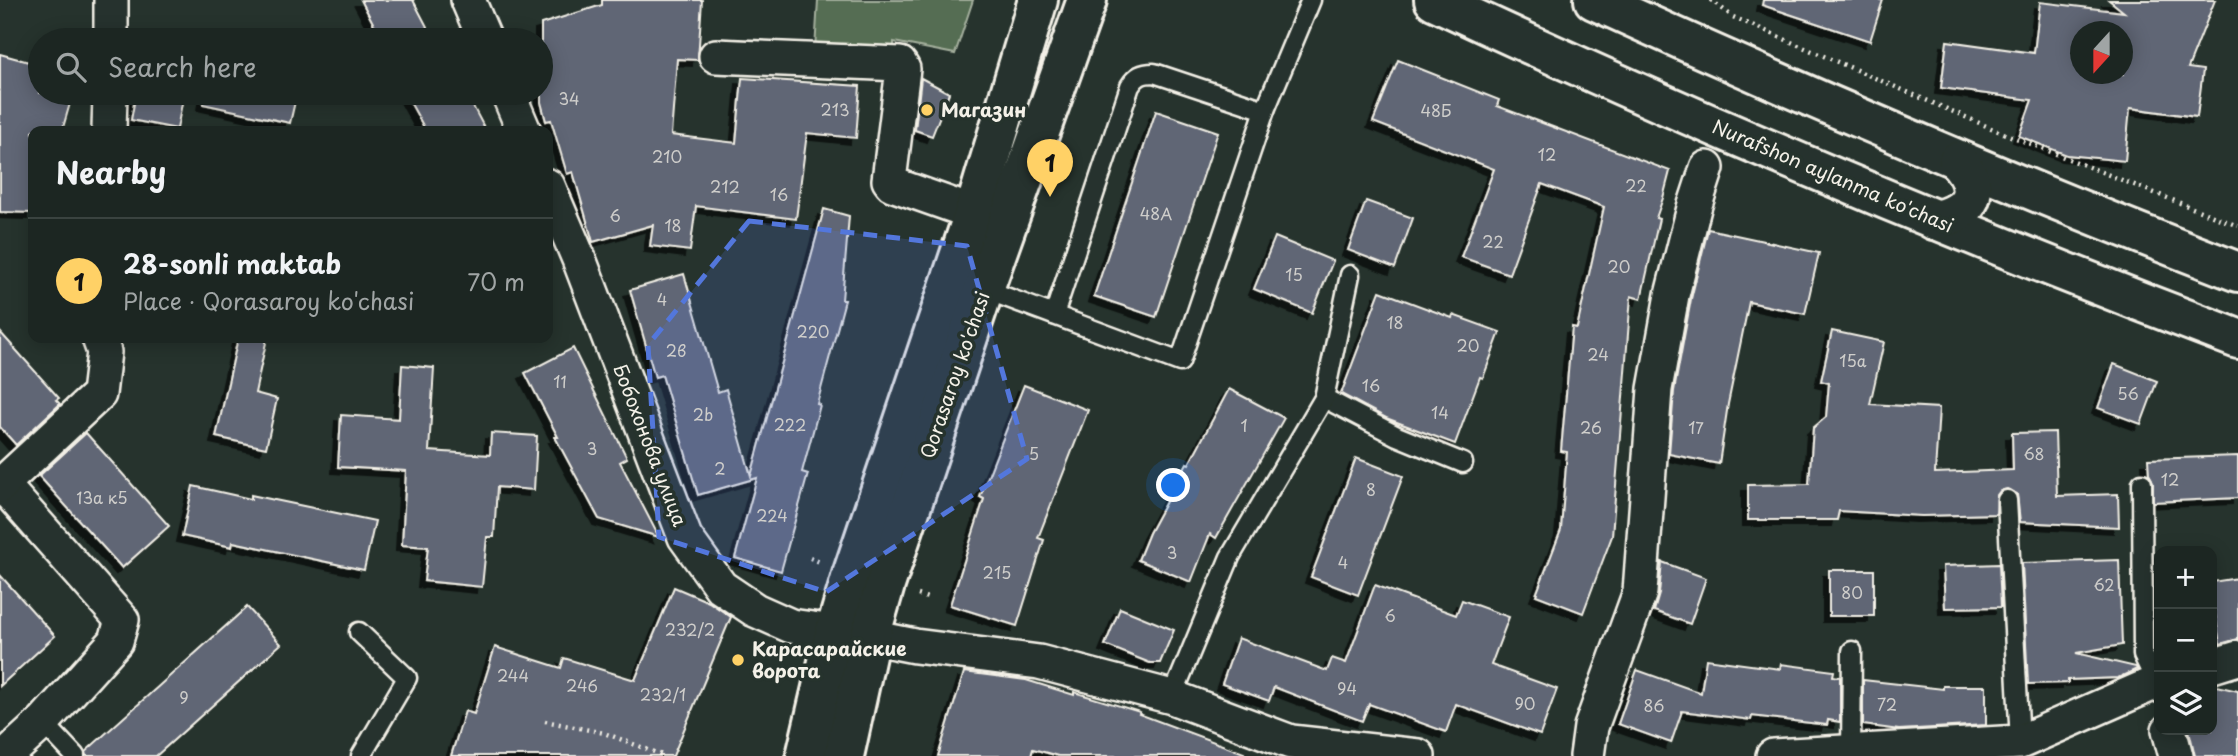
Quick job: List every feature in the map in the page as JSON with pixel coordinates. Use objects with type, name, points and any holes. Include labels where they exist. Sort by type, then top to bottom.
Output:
[{"type":"main road","name":"Qorasaroy ko'chasi","points":[[844,756],[853,635],[852,575],[974,213],[1038,0]]},
{"type":"main road","name":"Qorasaroy ko'chasi","points":[[806,756],[853,635],[885,585],[984,289],[1087,0]]},
{"type":"main road","name":"Nurafshon aylanma ko'chasi","points":[[1434,0],[1724,130],[1934,220],[2238,339]]},
{"type":"main road","points":[[1594,0],[1958,161],[2238,272]]},
{"type":"main road","points":[[1934,220],[1956,214],[1969,200],[1972,181],[1958,161]]},
{"type":"street","points":[[111,0],[111,28]]},
{"type":"street","points":[[468,0],[480,28]]},
{"type":"street","points":[[716,56],[900,64],[902,69],[889,180],[892,184],[974,213]]},
{"type":"street","points":[[109,126],[110,105]]},
{"type":"street","points":[[513,105],[522,126]]},
{"type":"street","points":[[1587,756],[1591,727],[1640,592],[1655,389],[1672,295],[1707,168]]},
{"type":"street","name":"Бобохонова улица","points":[[553,198],[685,537],[721,587],[755,610],[791,626],[1039,662],[1172,697],[1291,742],[1418,756]]},
{"type":"street","points":[[6,756],[43,722],[116,641],[122,620],[1,484],[99,394],[104,352],[101,343]]},
{"type":"street","points":[[2217,664],[2238,658]]},
{"type":"street","points":[[1773,756],[2020,742],[2154,688]]},
{"type":"street","points":[[2170,735],[2176,756]]},
{"type":"lane","points":[[984,289],[1180,362],[1265,110],[1311,0]]},
{"type":"lane","points":[[1054,315],[1134,79],[1140,75],[1154,73],[1265,110]]},
{"type":"lane","points":[[1172,697],[1230,556],[1324,398],[1350,275]]},
{"type":"lane","points":[[1324,398],[1397,436],[1463,463]]},
{"type":"lane","points":[[2142,483],[2143,655],[2154,678]]},
{"type":"lane","points":[[2007,500],[2020,742]]},
{"type":"lane","points":[[359,632],[407,678],[361,756]]},
{"type":"lane","points":[[1851,753],[1852,651]]},
{"type":"lane","points":[[43,722],[75,756]]},
{"type":"path","points":[[1711,0],[1734,17],[1998,131],[2238,226]]},
{"type":"path","points":[[545,721],[604,733],[664,756]]},
{"type":"highlighted area","points":[[749,221],[967,246],[1027,459],[826,592],[659,537],[648,345]]},
{"type":"green space","points":[[818,0],[973,0],[955,54],[894,42],[894,56],[815,50]]},
{"type":"building","points":[[361,0],[413,0],[428,28],[376,28]]},
{"type":"building","points":[[602,0],[702,0],[698,60],[677,59],[671,135],[736,143],[742,78],[860,86],[856,138],[807,133],[796,219],[696,206],[690,251],[650,246],[653,225],[593,242],[573,172],[567,174],[551,120],[546,121],[542,105],[553,105],[553,28],[541,28],[541,24],[602,5]]},
{"type":"building","points":[[1763,0],[1883,0],[1870,41],[1762,5]]},
{"type":"building","points":[[2109,0],[2215,0],[2188,68],[2203,70],[2197,117],[2130,108],[2125,161],[2067,155],[2019,136],[2032,100],[1941,88],[1947,41],[2034,53],[2040,2],[2124,12]]},
{"type":"building","points":[[0,54],[28,62],[28,105],[70,105],[63,126],[28,126],[28,213],[0,212]]},
{"type":"building","points":[[1398,60],[1499,100],[1497,106],[1670,171],[1656,218],[1659,219],[1641,299],[1631,296],[1612,536],[1583,613],[1536,595],[1561,530],[1567,452],[1561,451],[1572,327],[1577,328],[1604,207],[1542,184],[1509,274],[1461,257],[1494,169],[1373,122]]},
{"type":"building","name":"Магазин","points":[[921,78],[949,93],[932,136],[915,130]]},
{"type":"building","points":[[134,105],[182,105],[178,126],[131,120]]},
{"type":"building","points":[[208,105],[294,105],[290,123]]},
{"type":"building","points":[[412,105],[472,105],[483,126],[423,126]]},
{"type":"building","points":[[1156,111],[1218,132],[1156,317],[1094,296]]},
{"type":"building","points":[[1366,201],[1413,218],[1395,268],[1348,250]]},
{"type":"building","points":[[824,209],[849,216],[842,300],[845,300],[802,472],[808,474],[781,571],[735,558],[757,478],[698,495],[662,375],[655,377],[630,290],[684,274],[718,392],[726,389],[751,476]]},
{"type":"building","points":[[1708,229],[1819,253],[1805,314],[1749,302],[1719,464],[1669,454],[1674,391],[1691,299]]},
{"type":"building","points":[[1275,237],[1333,261],[1312,313],[1254,289]]},
{"type":"building","points":[[1380,291],[1452,318],[1453,315],[1500,332],[1455,444],[1386,418],[1341,394]]},
{"type":"building","points":[[1832,331],[1884,342],[1870,404],[1939,408],[1935,473],[2013,470],[2012,433],[2055,432],[2057,496],[2118,494],[2119,527],[2020,522],[2017,494],[2007,489],[1997,495],[1996,514],[1922,516],[1839,511],[1837,520],[1748,520],[1748,485],[1809,484],[1813,428],[1826,417],[1829,383],[1821,381]]},
{"type":"building","points":[[0,332],[59,398],[56,400],[60,404],[16,445],[0,427]]},
{"type":"building","points":[[237,343],[266,343],[255,393],[277,399],[266,448],[216,437]]},
{"type":"building","points":[[573,348],[627,458],[620,462],[659,537],[599,519],[555,437],[558,437],[525,373]]},
{"type":"building","points":[[2114,364],[2157,381],[2141,424],[2098,408]]},
{"type":"building","points":[[402,365],[434,368],[429,451],[490,455],[491,433],[537,436],[534,490],[497,487],[494,537],[487,537],[482,587],[424,581],[428,547],[402,545],[406,471],[338,467],[341,415],[399,419]]},
{"type":"building","points":[[1024,385],[1088,410],[1038,538],[1044,540],[1017,626],[950,605],[984,499],[980,497]]},
{"type":"building","points":[[1229,389],[1284,418],[1216,538],[1210,534],[1191,582],[1138,560],[1149,533]]},
{"type":"building","points":[[86,433],[169,526],[122,568],[39,476]]},
{"type":"building","points":[[2238,456],[2238,498],[2153,502],[2153,482],[2149,474],[2148,459]]},
{"type":"building","points":[[1356,458],[1403,476],[1358,595],[1311,577]]},
{"type":"building","points":[[193,486],[251,499],[251,495],[375,521],[364,570],[233,542],[232,547],[182,536]]},
{"type":"building","points":[[2119,560],[2122,645],[2076,653],[2137,669],[2118,678],[2028,684],[2022,563]]},
{"type":"building","points":[[1662,562],[1706,578],[1690,624],[1654,611],[1659,594]]},
{"type":"building","points":[[1999,564],[2001,607],[1945,608],[1943,566]]},
{"type":"building","points":[[1829,570],[1874,570],[1874,616],[1829,616]]},
{"type":"building","points":[[0,575],[55,636],[0,686]]},
{"type":"building","points":[[2238,578],[2238,639],[2220,644],[2217,626],[2217,581]]},
{"type":"building","points":[[1375,585],[1456,615],[1462,600],[1509,617],[1491,665],[1557,689],[1540,735],[1456,704],[1446,732],[1369,704],[1362,721],[1274,687],[1269,701],[1222,684],[1238,638],[1327,671],[1332,658],[1346,663]]},
{"type":"building","points":[[674,587],[709,602],[731,617],[673,756],[451,756],[465,711],[474,714],[495,647],[561,668],[564,658],[635,680]]},
{"type":"building","points":[[247,607],[281,644],[156,756],[86,756],[85,752]]},
{"type":"building","points":[[1120,608],[1174,630],[1160,663],[1150,663],[1105,645]]},
{"type":"building","points":[[1706,659],[1780,669],[1781,664],[1834,671],[1833,676],[1840,677],[1840,722],[1828,720],[1827,725],[1752,716],[1751,720],[1682,711],[1671,743],[1618,724],[1637,670],[1701,693]]},
{"type":"building","points":[[964,672],[1026,680],[1074,695],[1074,692],[1140,712],[1139,714],[1244,753],[1243,756],[1058,756],[1033,749],[1031,756],[938,756]]},
{"type":"building","points":[[1863,680],[1943,689],[1943,686],[1986,686],[1986,725],[1899,730],[1863,725]]},
{"type":"building","points":[[2217,686],[2238,691],[2238,756],[2195,756],[2190,735],[2217,735]]},
{"type":"place","name":"Магазин","points":[[927,110]]},
{"type":"place","name":"28-sonli maktab","points":[[1050,197]]},
{"type":"place","name":"Карасарайские ворота","points":[[738,660]]}]
